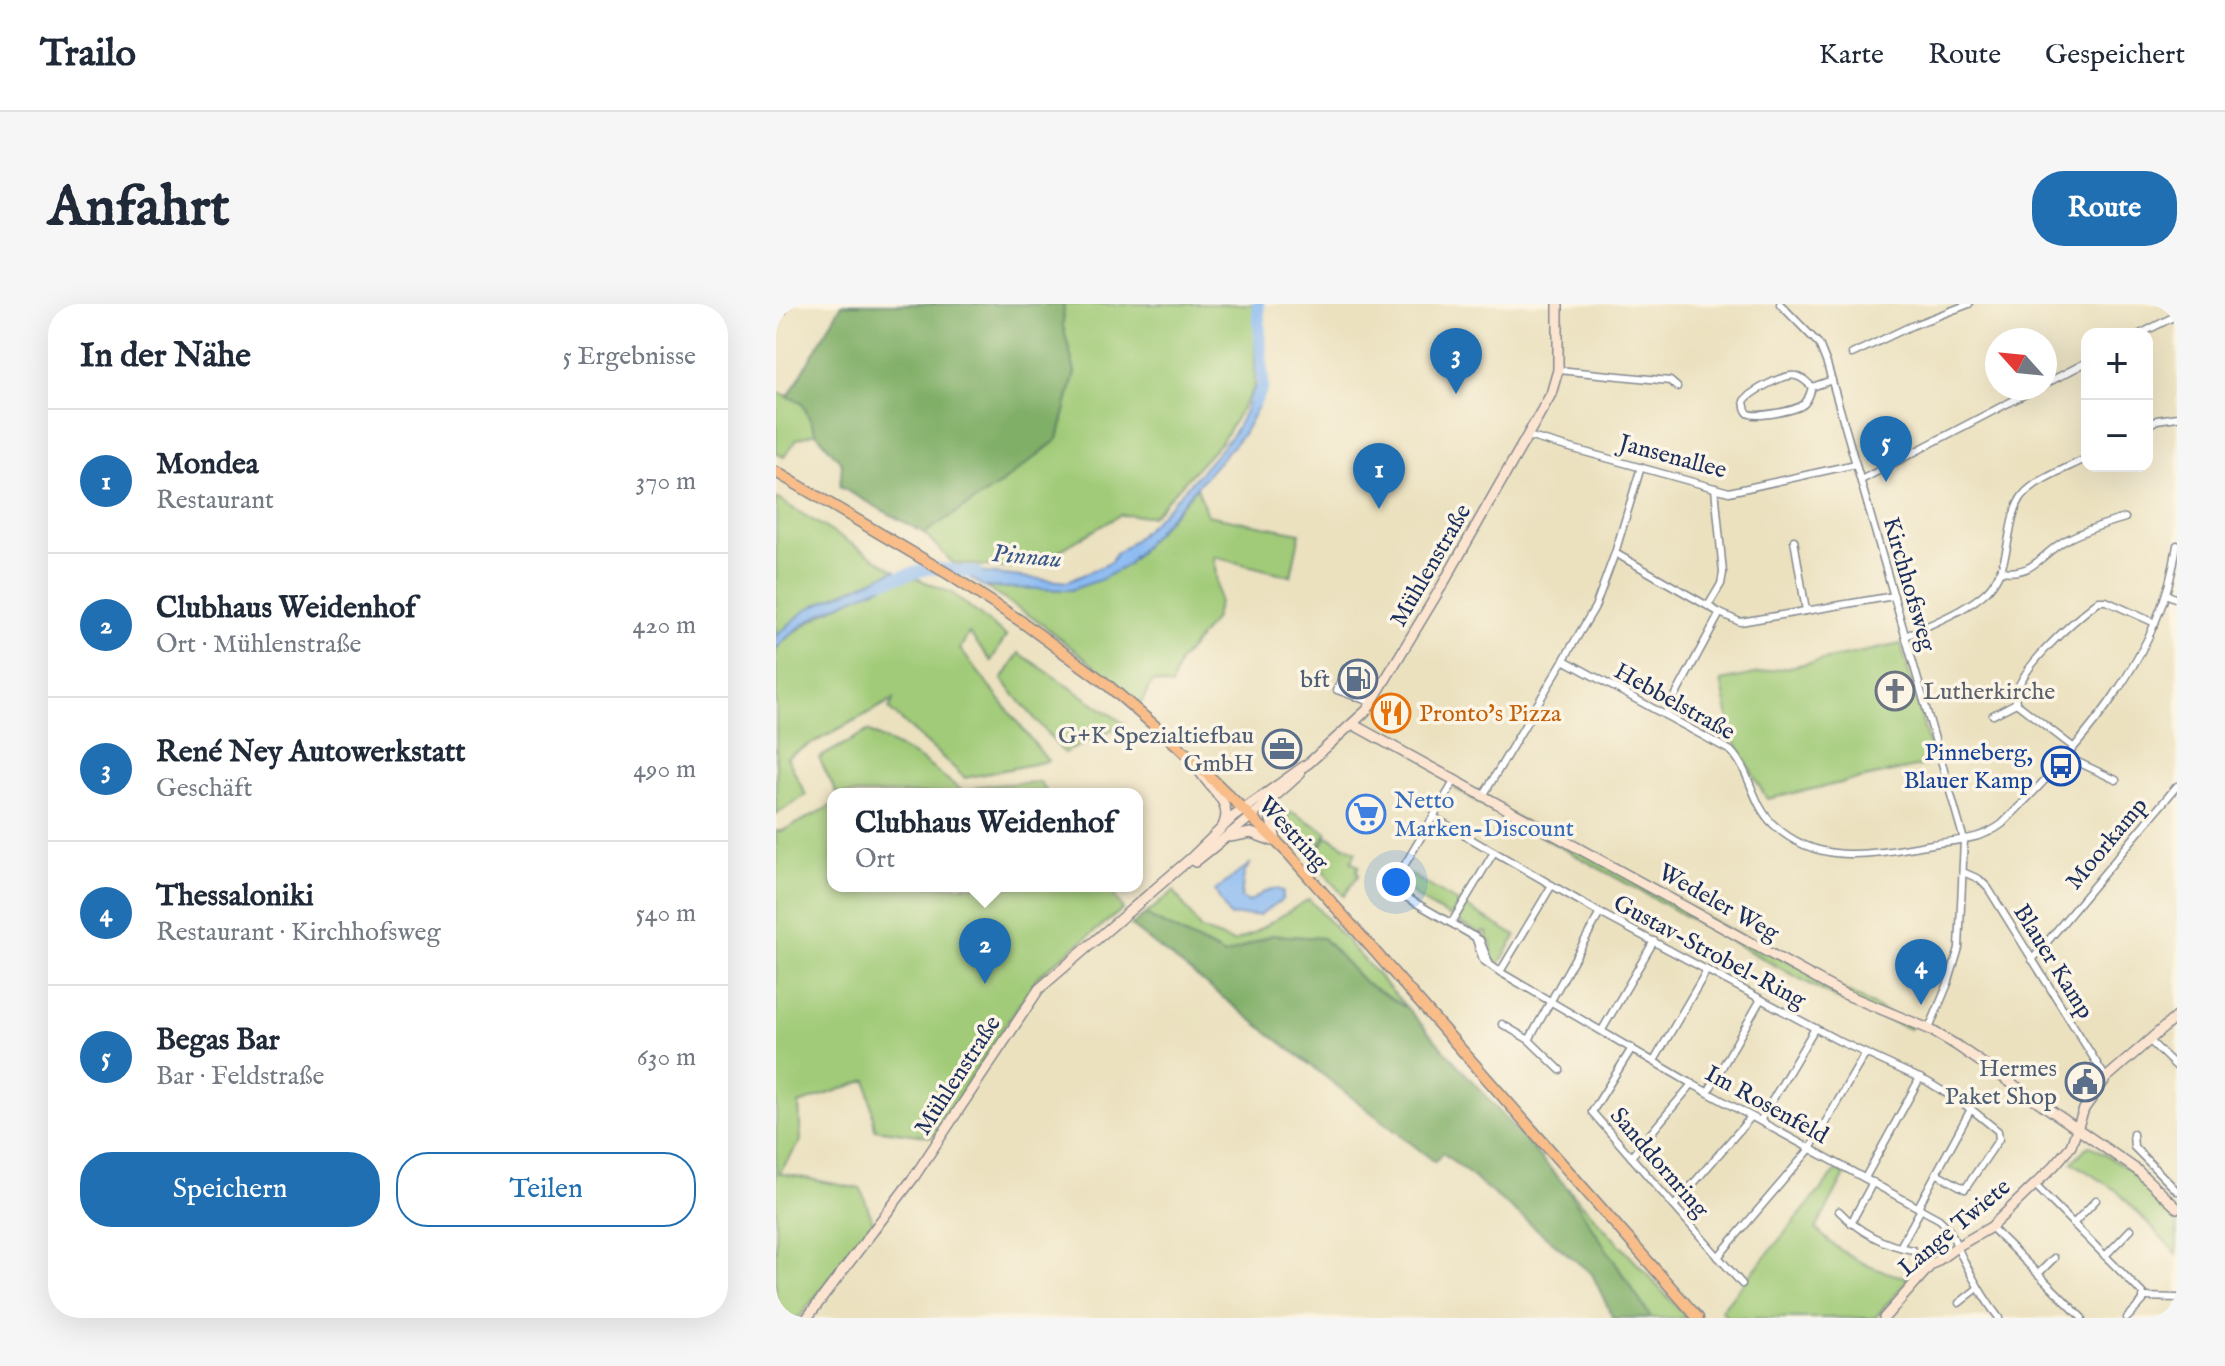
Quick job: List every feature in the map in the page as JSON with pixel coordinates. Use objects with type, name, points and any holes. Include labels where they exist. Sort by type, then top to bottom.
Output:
[{"type":"main road","name":"Mühlenstraße","points":[[807,1318],[928,1157],[1039,989],[1354,725],[1384,684],[1551,394],[1558,370],[1558,304]]},
{"type":"main road","name":"Westring","points":[[776,472],[1022,622],[1104,682],[1159,729],[1277,843],[1698,1318]]},
{"type":"main road","name":"Wedeler Weg","points":[[1354,725],[1842,993],[1929,1029],[1986,1063],[2077,1129]]},
{"type":"main road","name":"Mühlenstraße","points":[[1248,813],[1273,799],[1310,762]]},
{"type":"main road","points":[[1198,768],[1203,779],[1223,800],[1226,819],[1222,834],[1251,833],[1277,843]]},
{"type":"main road","points":[[1273,799],[1270,816],[1277,843]]},
{"type":"main road","name":"Lange Twiete","points":[[1884,1318],[1930,1266],[1991,1227],[2035,1185],[2071,1146],[2084,1109],[2106,1078],[2177,1016]]},
{"type":"main road","points":[[2077,1129],[2137,1170],[2177,1208]]},
{"type":"street","points":[[776,314],[783,311],[784,304]]},
{"type":"street","name":"Kirchhofsweg","points":[[1780,304],[1819,344],[1832,380],[1964,840],[1959,948],[1929,1029]]},
{"type":"street","points":[[1852,354],[1911,326],[1969,304]]},
{"type":"street","points":[[2152,328],[2177,315]]},
{"type":"street","points":[[2057,378],[2081,365]]},
{"type":"street","points":[[1558,370],[1670,381],[1677,387]]},
{"type":"street","points":[[1787,376],[1798,376],[1812,387],[1808,400],[1799,408],[1755,416],[1744,406],[1751,393],[1787,376]]},
{"type":"street","points":[[1812,387],[1832,380]]},
{"type":"street","points":[[1861,480],[2014,400]]},
{"type":"street","points":[[2153,422],[2177,417]]},
{"type":"street","name":"Jansenallee","points":[[1527,436],[1729,492],[1856,464]]},
{"type":"street","points":[[1906,636],[1980,596],[2001,571],[2021,498],[2034,486],[2081,461]]},
{"type":"street","points":[[1483,796],[1595,607],[1641,467]]},
{"type":"street","points":[[1708,606],[1721,584],[1723,573],[1715,488]]},
{"type":"street","points":[[2001,571],[2024,571],[2033,567],[2061,542],[2087,529],[2125,518]]},
{"type":"street","points":[[1794,540],[1806,611]]},
{"type":"street","name":"Hebbelstraße","points":[[1564,660],[1731,751],[1766,818],[1784,834],[1808,847],[1829,853],[1857,855],[1964,840],[1992,831],[2002,824],[2073,747],[2121,685],[2155,623],[2166,594],[2177,545]]},
{"type":"street","points":[[1615,553],[1720,613],[1742,622],[1894,596]]},
{"type":"street","points":[[2166,594],[2177,599]]},
{"type":"street","points":[[2073,747],[2016,703],[2018,688],[2033,665],[2099,601],[2106,601],[2155,623]]},
{"type":"street","points":[[1665,715],[1720,613]]},
{"type":"street","points":[[1346,668],[1337,690],[1368,701]]},
{"type":"street","points":[[1993,715],[2016,703]]},
{"type":"street","points":[[2065,756],[2116,780]]},
{"type":"street","name":"Im Rosenfeld","points":[[1455,780],[1401,871],[1397,885],[1404,896],[1480,940],[1490,966],[1692,1084],[1948,1226],[1978,1288],[1999,1318]]},
{"type":"street","name":"Moorkamp","points":[[2032,960],[2177,786]]},
{"type":"street","name":"Gustav-Strobel-Ring","points":[[1434,817],[1600,913],[1815,1028],[1760,1121]]},
{"type":"street","points":[[1452,922],[1494,852]]},
{"type":"street","name":"Blauer Kamp","points":[[1963,872],[1984,883],[2106,1078]]},
{"type":"street","points":[[1500,972],[1552,885]]},
{"type":"street","points":[[1529,1040],[1600,913]]},
{"type":"street","points":[[1602,1030],[1654,941]]},
{"type":"street","points":[[1654,1061],[1707,970]]},
{"type":"street","points":[[1708,1092],[1761,999]]},
{"type":"street","points":[[1502,1024],[1529,1040],[1560,1070]]},
{"type":"street","points":[[1815,1028],[1920,1078],[1971,1109],[2000,1135],[1965,1189],[1936,1173]]},
{"type":"street","points":[[2150,1041],[2177,1067]]},
{"type":"street","name":"Sanddornring","points":[[1632,1048],[1592,1112],[1742,1284]]},
{"type":"street","points":[[1718,1257],[1810,1149],[1865,1054]]},
{"type":"street","points":[[1865,1178],[1920,1078]]},
{"type":"street","points":[[1631,1157],[1692,1084]]},
{"type":"street","points":[[1900,1247],[1971,1109]]},
{"type":"street","points":[[1674,1206],[1751,1117]]},
{"type":"street","points":[[2133,1134],[2134,1147],[2177,1191]]},
{"type":"street","points":[[1851,1223],[1873,1182]]},
{"type":"street","points":[[2035,1185],[2144,1297],[2177,1298]]},
{"type":"street","points":[[2073,1224],[2096,1200]]},
{"type":"street","points":[[1839,1211],[1851,1223],[1882,1243],[1913,1250]]},
{"type":"street","points":[[1991,1227],[2082,1318]]},
{"type":"street","points":[[2105,1256],[2131,1229]]},
{"type":"street","points":[[2038,1274],[2054,1258]]},
{"type":"street","points":[[1959,1303],[1978,1288]]},
{"type":"street","points":[[2127,1318],[2144,1297]]},
{"type":"green space","points":[[842,304],[1064,304],[1063,326],[1075,372],[1058,439],[998,486],[924,533],[840,487],[842,463],[816,433],[802,402],[788,397]]},
{"type":"green space","points":[[1063,304],[1255,304],[1255,387],[1222,441],[1152,516],[1120,515],[1050,556],[1008,568],[953,563],[924,533],[998,486],[1058,439],[1075,372],[1063,326]]},
{"type":"green space","points":[[776,391],[802,402],[816,433],[797,439],[784,457],[776,453]]},
{"type":"green space","points":[[1197,487],[1207,515],[1300,533],[1291,576],[1214,557],[1219,602],[1214,620],[1179,662],[1171,686],[1153,682],[1141,703],[1038,621],[985,587],[1071,590],[1127,565]]},
{"type":"green space","points":[[776,498],[895,570],[807,609],[776,636]]},
{"type":"green space","points":[[916,578],[952,593],[1006,636],[991,661],[969,633],[960,649],[1048,761],[965,778],[889,709],[894,699],[787,757],[806,795],[776,814],[776,649],[802,627],[842,604],[883,586]]},
{"type":"green space","points":[[1901,644],[1934,763],[1767,799],[1734,741],[1721,681]]},
{"type":"green space","points":[[1019,653],[1125,724],[1064,753],[1002,680]]},
{"type":"green space","points":[[868,731],[920,759],[958,788],[834,788],[819,758]]},
{"type":"green space","points":[[1040,782],[1044,788],[976,788],[981,786]]},
{"type":"green space","points":[[1458,787],[1912,1026],[1910,1029],[1836,998],[1455,789]]},
{"type":"green space","points":[[827,808],[827,892],[1112,892],[1123,909],[1038,976],[932,1137],[875,1129],[867,1080],[799,1104],[801,1141],[779,1173],[861,1189],[873,1222],[799,1318],[776,1318],[776,831],[782,831]]},
{"type":"green space","points":[[1292,812],[1327,832],[1316,851],[1289,823],[1287,814]]},
{"type":"green space","points":[[1327,836],[1356,852],[1351,862],[1359,866],[1356,872],[1359,874],[1344,896],[1315,857]]},
{"type":"green space","points":[[1408,873],[1459,903],[1451,917],[1414,894],[1407,881]]},
{"type":"green space","points":[[1174,891],[1201,930],[1234,942],[1309,899],[1408,1009],[1364,982],[1323,938],[1272,935],[1225,955],[1145,915]]},
{"type":"green space","points":[[1465,906],[1516,936],[1499,964],[1492,958],[1491,943],[1486,937],[1488,933],[1483,931],[1481,934],[1457,921]]},
{"type":"green space","points":[[1145,915],[1225,955],[1272,935],[1323,938],[1364,982],[1408,1009],[1564,1184],[1651,1318],[1613,1318],[1592,1274],[1443,1153],[1435,1162],[1131,926]]},
{"type":"green space","points":[[2091,1146],[2136,1174],[2177,1215],[2177,1254],[2117,1191],[2072,1162]]},
{"type":"green space","points":[[1837,1170],[1845,1175],[1816,1229],[1859,1261],[1910,1278],[1875,1318],[1728,1318],[1721,1310]]},
{"type":"green space","points":[[1564,1184],[1687,1318],[1651,1318]]},
{"type":"water","points":[[1255,387],[1267,390],[1243,434],[1127,565],[1102,579],[1071,590],[984,587],[958,570],[1067,582],[1110,563],[1117,552],[1141,534],[1177,498],[1225,443],[1240,422]]},
{"type":"water","points":[[895,570],[900,579],[802,625],[776,649],[776,636],[807,609]]},
{"type":"water","points":[[1251,863],[1244,873],[1241,898],[1249,902],[1274,889],[1283,892],[1282,900],[1259,915],[1229,916],[1215,891]]},
{"type":"waterway","name":"Pinnau","points":[[1254,403],[1263,387],[1258,304]]},
{"type":"waterway","name":"Pinnau","points":[[885,581],[930,568],[977,573]]},
{"type":"place","name":"René Ney Autowerkstatt","points":[[1456,394]]},
{"type":"place","name":"Begas Bar","points":[[1886,482]]},
{"type":"place","name":"Mondea","points":[[1379,509]]},
{"type":"place","name":"bft","points":[[1358,679]]},
{"type":"place","name":"Lutherkirche","points":[[1895,691]]},
{"type":"place","name":"Pronto's Pizza","points":[[1391,713]]},
{"type":"place","name":"G+K Spezialtiefbau GmbH","points":[[1282,749]]},
{"type":"place","name":"Pinneberg, Blauer Kamp","points":[[2061,766]]},
{"type":"place","name":"Netto Marken-Discount","points":[[1366,814]]},
{"type":"place","name":"Clubhaus Weidenhof","points":[[985,984]]},
{"type":"place","name":"Thessaloniki","points":[[1921,1005]]},
{"type":"place","name":"Hermes Paket Shop","points":[[2085,1082]]}]
